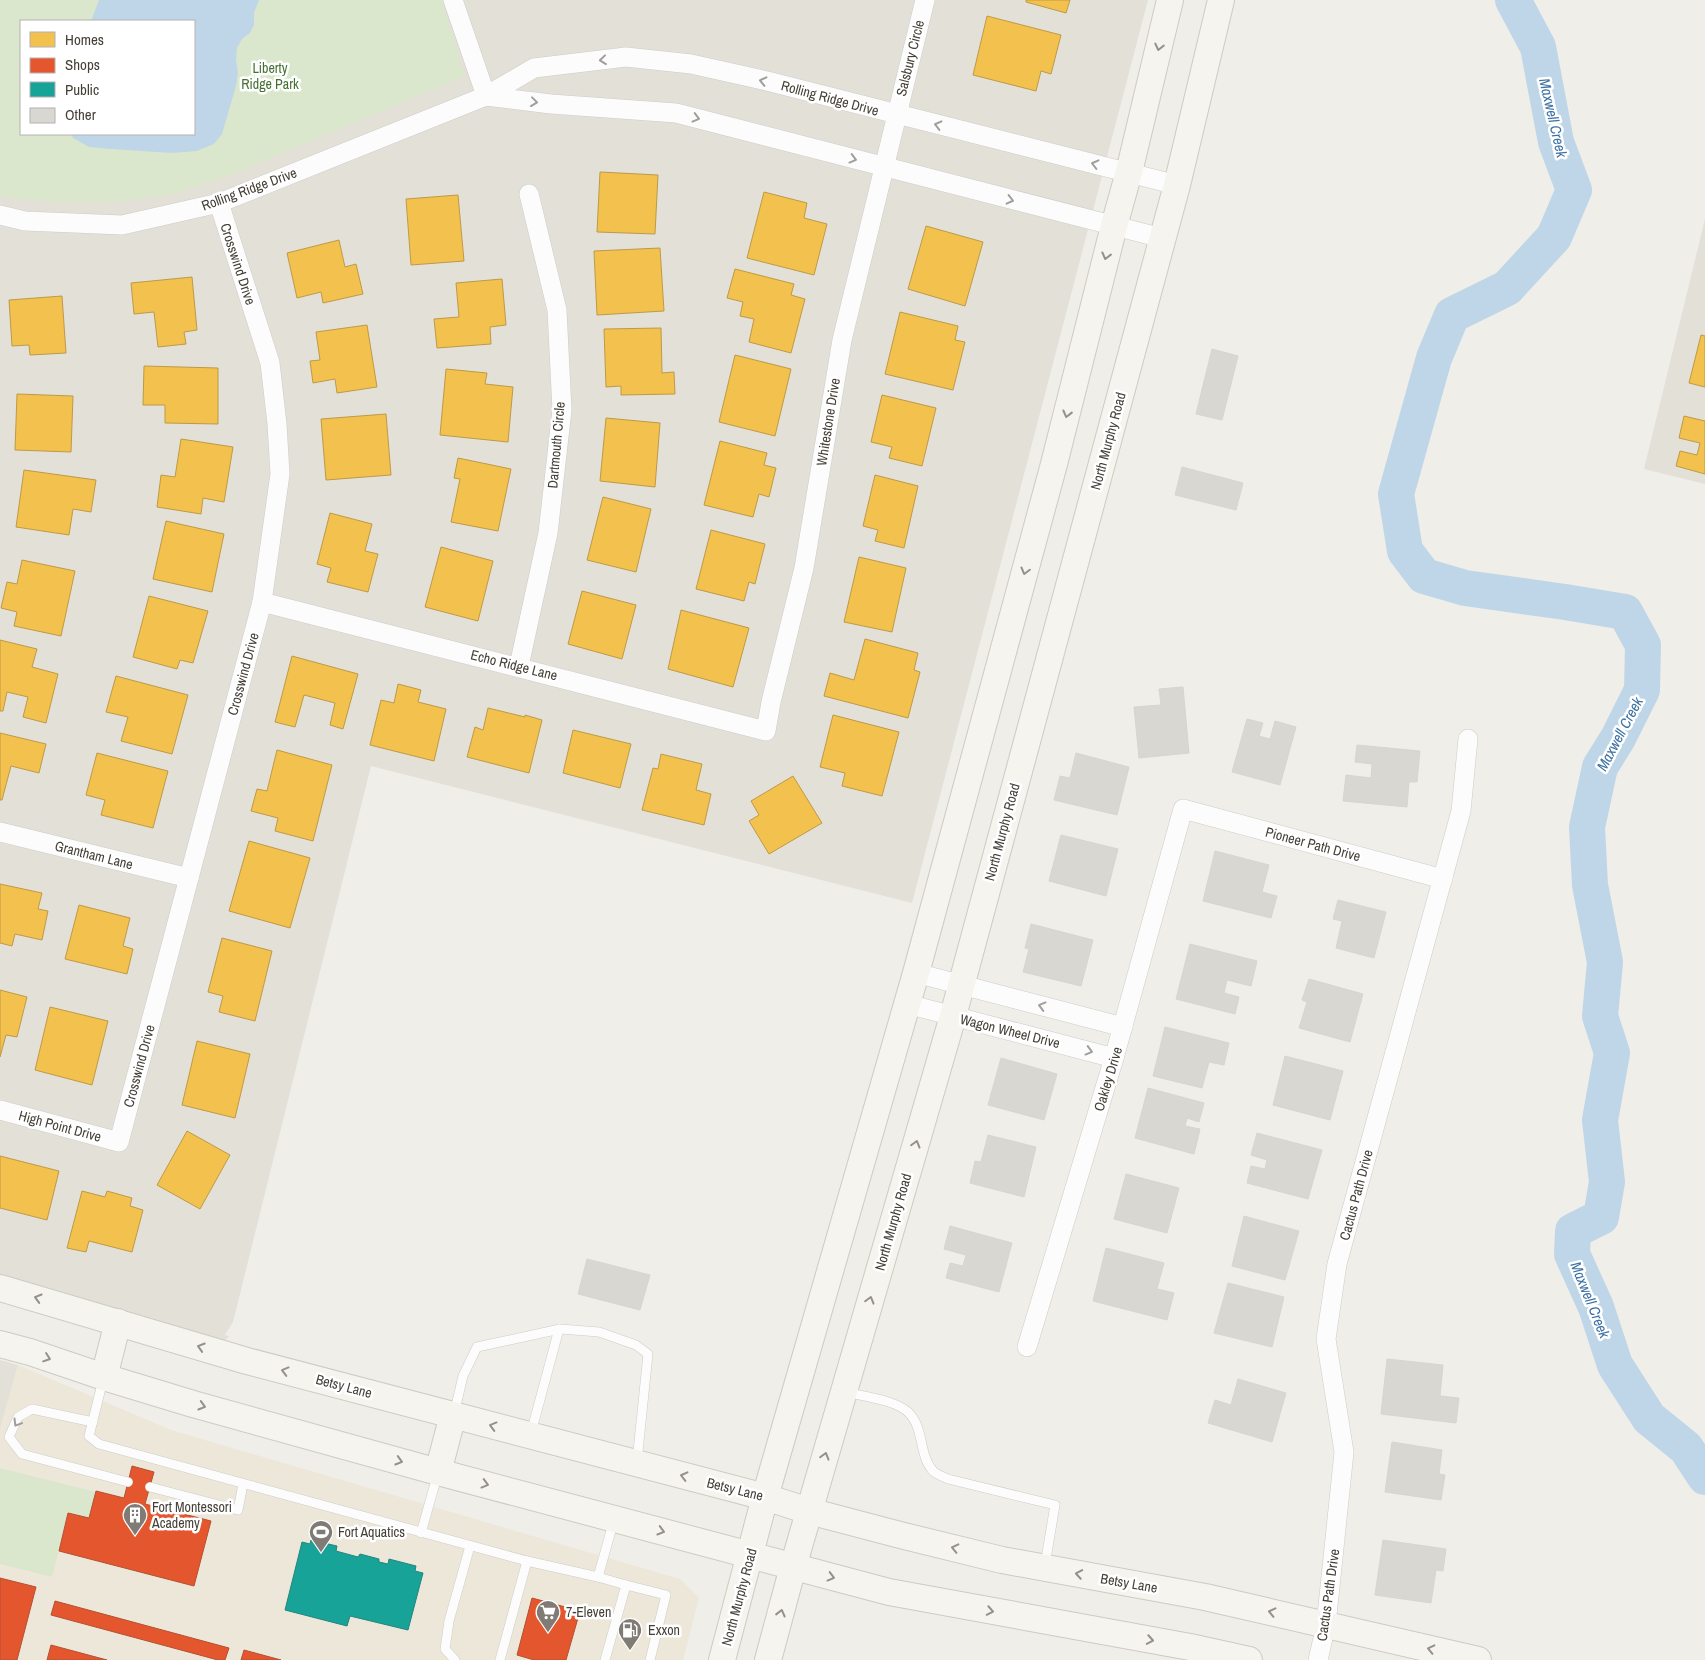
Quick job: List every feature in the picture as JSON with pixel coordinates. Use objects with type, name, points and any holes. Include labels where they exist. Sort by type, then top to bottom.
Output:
[{"type":"main road","name":"North Murphy Road","points":[[722,1660],[765,1497],[916,973],[1054,464],[1129,172],[1170,0]]},
{"type":"main road","name":"North Murphy Road","points":[[768,1660],[792,1567],[953,1016],[1176,185],[1221,0]]},
{"type":"main road","name":"Betsy Lane","points":[[0,1288],[247,1361],[765,1497],[809,1511],[913,1538],[1044,1568],[1205,1597],[1478,1660]]},
{"type":"main road","points":[[104,1378],[118,1322]]},
{"type":"main road","points":[[0,1344],[30,1352],[104,1378],[438,1472],[889,1592],[1190,1647],[1249,1660]]},
{"type":"main road","points":[[438,1472],[453,1415]]},
{"type":"street","points":[[453,0],[486,96]]},
{"type":"street","name":"Salsbury Circle","points":[[896,115],[925,0]]},
{"type":"street","name":"Rolling Ridge Drive","points":[[0,215],[25,221],[122,225],[219,203],[486,96],[534,68],[626,58],[692,64],[767,81],[1176,185]]},
{"type":"street","name":"Rolling Ridge Drive","points":[[486,96],[552,104],[676,113],[1162,238]]},
{"type":"street","name":"Whitestone Drive","points":[[766,731],[771,702],[804,568],[842,340],[896,115]]},
{"type":"street","name":"Dartmouth Circle","points":[[519,666],[548,533],[562,410],[557,310],[529,194]]},
{"type":"street","name":"Crosswind Drive","points":[[119,1142],[262,602],[280,474],[270,362],[219,203]]},
{"type":"street","name":"Echo Ridge Lane","points":[[262,602],[519,666],[766,731]]},
{"type":"street","name":"Cactus Path Drive","points":[[1318,1660],[1326,1625],[1344,1452],[1326,1339],[1337,1264],[1460,812],[1468,739]]},
{"type":"street","name":"Pioneer Path Drive","points":[[1183,809],[1443,879]]},
{"type":"street","name":"Oakley Drive","points":[[1027,1347],[1123,1027],[1183,809]]},
{"type":"street","name":"Grantham Lane","points":[[0,832],[189,878]]},
{"type":"street","points":[[916,973],[1123,1027]]},
{"type":"street","name":"Wagon Wheel Drive","points":[[906,1004],[1114,1058]]},
{"type":"street","name":"High Point Drive","points":[[0,1110],[119,1142]]},
{"type":"lane","points":[[530,1436],[559,1329]]},
{"type":"lane","points":[[453,1415],[463,1376],[478,1347],[559,1329],[599,1332],[636,1345],[648,1354],[636,1464]]},
{"type":"lane","points":[[104,1378],[89,1436],[99,1444],[526,1562],[598,1577],[666,1595],[650,1660]]},
{"type":"lane","points":[[844,1392],[895,1404],[908,1412],[916,1425],[925,1459],[934,1472],[948,1479],[1055,1505],[1044,1568]]},
{"type":"lane","points":[[93,1422],[32,1409],[18,1417],[9,1437],[22,1454],[128,1482]]},
{"type":"lane","points":[[421,1533],[438,1472]]},
{"type":"lane","points":[[150,1487],[238,1510],[243,1484]]},
{"type":"lane","points":[[598,1577],[614,1518]]},
{"type":"lane","points":[[455,1660],[445,1650],[449,1621],[470,1546]]},
{"type":"lane","points":[[500,1660],[526,1562]]},
{"type":"lane","points":[[606,1660],[626,1584]]},
{"type":"shaded area","points":[[0,0],[1148,0],[912,903],[371,766],[233,1322],[225,1335],[229,1336],[224,1342],[53,1289],[0,1275]]},
{"type":"shaded area","points":[[1705,219],[1705,484],[1644,469]]},
{"type":"shaded area","points":[[0,1360],[18,1365],[0,1431]]},
{"type":"shaded area","points":[[18,1365],[171,1430],[680,1579],[699,1598],[683,1660],[0,1660],[0,1428]]},
{"type":"green space","name":"Liberty Ridge Park","points":[[0,0],[442,0],[465,76],[228,176],[170,195],[113,202],[52,202],[0,196]]},
{"type":"green space","points":[[0,1468],[96,1492],[89,1518],[68,1513],[52,1577],[0,1564]]},
{"type":"water","points":[[99,0],[259,0],[254,13],[254,25],[250,33],[242,39],[237,48],[238,73],[236,86],[222,134],[214,144],[197,151],[172,153],[89,147],[73,138],[72,135],[195,135],[195,20],[91,20]]},
{"type":"building: Homes","points":[[1026,0],[1070,0],[1066,13],[1026,2]]},
{"type":"building: Homes","points":[[987,16],[1061,35],[1051,74],[1041,71],[1036,91],[973,75]]},
{"type":"building: Homes","points":[[600,172],[658,175],[655,234],[597,232]]},
{"type":"building: Homes","points":[[764,192],[807,203],[804,218],[827,224],[814,275],[747,258]]},
{"type":"building: Homes","points":[[458,195],[464,261],[411,265],[406,199]]},
{"type":"building: Homes","points":[[926,226],[983,242],[965,306],[908,289]]},
{"type":"building: Homes","points":[[339,240],[345,267],[356,264],[363,294],[323,303],[321,292],[297,298],[287,253]]},
{"type":"building: Homes","points":[[660,248],[664,311],[597,315],[594,251]]},
{"type":"building: Homes","points":[[735,269],[794,284],[791,295],[805,299],[791,353],[749,342],[754,319],[740,316],[743,302],[727,298]]},
{"type":"building: Homes","points":[[192,277],[197,330],[184,332],[186,344],[158,347],[154,312],[134,314],[131,283]]},
{"type":"building: Homes","points":[[502,279],[506,325],[490,327],[491,344],[437,348],[434,319],[459,317],[456,283]]},
{"type":"building: Homes","points":[[62,296],[66,353],[30,355],[29,345],[12,346],[9,300]]},
{"type":"building: Homes","points":[[900,312],[958,326],[955,340],[965,342],[953,390],[885,374]]},
{"type":"building: Homes","points":[[367,325],[377,387],[337,393],[335,379],[313,383],[310,361],[320,360],[316,332]]},
{"type":"building: Homes","points":[[661,328],[662,373],[674,372],[675,394],[621,395],[621,386],[606,387],[604,329]]},
{"type":"building: Homes","points":[[1701,335],[1705,336],[1705,387],[1689,383]]},
{"type":"building: Homes","points":[[735,355],[791,369],[775,436],[719,422]]},
{"type":"building: Homes","points":[[144,366],[218,368],[218,424],[165,423],[165,405],[143,405]]},
{"type":"building: Homes","points":[[446,369],[487,373],[485,384],[513,387],[508,442],[440,435]]},
{"type":"building: Homes","points":[[17,394],[73,396],[71,452],[15,450]]},
{"type":"building: Homes","points":[[882,395],[936,408],[922,466],[889,458],[892,447],[871,442]]},
{"type":"building: Homes","points":[[386,414],[391,475],[326,480],[321,419]]},
{"type":"building: Homes","points":[[1684,416],[1705,421],[1705,474],[1676,466],[1680,451],[1697,455],[1700,443],[1679,438]]},
{"type":"building: Homes","points":[[606,418],[660,423],[655,487],[600,481]]},
{"type":"building: Homes","points":[[181,439],[233,447],[224,502],[203,498],[201,514],[157,507],[161,475],[175,477]]},
{"type":"building: Homes","points":[[720,441],[767,453],[764,465],[776,468],[769,497],[759,494],[753,517],[704,505]]},
{"type":"building: Homes","points":[[458,458],[511,469],[498,531],[451,522],[460,479],[454,478]]},
{"type":"building: Homes","points":[[24,470],[96,480],[91,512],[73,509],[69,535],[16,527]]},
{"type":"building: Homes","points":[[875,475],[918,486],[904,548],[875,541],[878,530],[863,526]]},
{"type":"building: Homes","points":[[603,497],[651,509],[636,572],[587,560]]},
{"type":"building: Homes","points":[[330,513],[372,524],[365,551],[378,554],[368,592],[327,582],[331,568],[317,564]]},
{"type":"building: Homes","points":[[166,521],[224,534],[212,592],[153,579]]},
{"type":"building: Homes","points":[[711,530],[765,544],[755,584],[749,582],[744,601],[696,589]]},
{"type":"building: Homes","points":[[441,547],[493,561],[478,621],[425,607]]},
{"type":"building: Homes","points":[[859,557],[906,568],[892,632],[844,622]]},
{"type":"building: Homes","points":[[22,560],[75,571],[61,636],[14,626],[17,612],[1,608],[7,582],[17,584]]},
{"type":"building: Homes","points":[[582,591],[636,605],[622,659],[568,644]]},
{"type":"building: Homes","points":[[149,596],[208,611],[193,663],[180,660],[177,669],[133,657]]},
{"type":"building: Homes","points":[[681,610],[749,628],[733,687],[668,669]]},
{"type":"building: Homes","points":[[865,639],[918,653],[914,670],[920,672],[908,718],[824,696],[830,673],[854,680]]},
{"type":"building: Homes","points":[[0,640],[37,649],[32,667],[58,674],[46,723],[23,717],[28,697],[7,692],[3,711],[0,711]]},
{"type":"building: Homes","points":[[292,656],[358,674],[343,729],[330,725],[335,703],[304,695],[295,727],[275,722]]},
{"type":"building: Homes","points":[[116,676],[188,695],[172,754],[121,741],[128,717],[106,712]]},
{"type":"building: Homes","points":[[398,684],[421,690],[418,702],[446,709],[434,761],[370,745],[381,700],[394,703]]},
{"type":"building: Homes","points":[[488,708],[542,720],[529,773],[467,757],[475,727],[483,730]]},
{"type":"building: Homes","points":[[833,715],[899,732],[882,796],[842,786],[845,773],[820,767]]},
{"type":"building: Homes","points":[[573,730],[631,744],[620,788],[563,773]]},
{"type":"building: Homes","points":[[0,733],[46,744],[39,773],[11,766],[2,800],[0,800]]},
{"type":"building: Homes","points":[[277,750],[332,765],[313,841],[275,831],[278,818],[251,811],[257,789],[267,791]]},
{"type":"building: Homes","points":[[97,753],[168,771],[153,828],[101,815],[105,800],[86,795]]},
{"type":"building: Homes","points":[[661,754],[702,764],[696,790],[711,794],[704,825],[642,810],[653,768],[658,769]]},
{"type":"building: Homes","points":[[793,776],[822,823],[769,854],[749,821],[759,815],[751,801]]},
{"type":"building: Homes","points":[[249,841],[310,858],[290,928],[229,911]]},
{"type":"building: Homes","points":[[0,884],[42,893],[38,909],[48,911],[42,940],[15,934],[12,946],[0,943]]},
{"type":"building: Homes","points":[[79,905],[130,918],[123,946],[133,949],[127,974],[65,959]]},
{"type":"building: Homes","points":[[222,938],[272,951],[255,1021],[219,1012],[223,996],[208,992]]},
{"type":"building: Homes","points":[[0,990],[27,997],[17,1037],[6,1035],[0,1057]]},
{"type":"building: Homes","points":[[50,1007],[108,1021],[92,1085],[35,1070]]},
{"type":"building: Homes","points":[[197,1041],[250,1054],[235,1118],[182,1105]]},
{"type":"building: Homes","points":[[187,1131],[230,1155],[200,1209],[157,1185]]},
{"type":"building: Homes","points":[[0,1156],[59,1171],[47,1220],[0,1208]]},
{"type":"building: Homes","points":[[82,1191],[105,1197],[107,1191],[132,1198],[130,1206],[143,1210],[132,1252],[89,1241],[86,1252],[67,1248]]},
{"type":"building: Shops","name":"Fort Montessori Academy","points":[[132,1466],[154,1472],[145,1504],[211,1521],[194,1586],[59,1551],[68,1513],[89,1518],[96,1491],[124,1498]]},
{"type":"building: Shops","points":[[0,1578],[36,1587],[17,1660],[0,1660]]},
{"type":"building: Shops","name":"7-Eleven","points":[[532,1598],[580,1611],[566,1660],[534,1660],[517,1655]]},
{"type":"building: Shops","points":[[55,1601],[229,1648],[225,1660],[218,1660],[51,1615]]},
{"type":"building: Shops","points":[[51,1645],[107,1660],[47,1660]]},
{"type":"building: Shops","points":[[244,1650],[281,1660],[241,1660]]},
{"type":"building: Public","points":[[311,1540],[337,1546],[336,1551],[358,1557],[360,1554],[379,1559],[379,1562],[388,1564],[389,1559],[416,1566],[415,1571],[423,1573],[408,1630],[350,1616],[347,1626],[285,1610],[302,1542],[310,1544]]},
{"type":"building: Other","points":[[1212,349],[1238,356],[1222,420],[1196,414]]},
{"type":"building: Other","points":[[1182,467],[1243,483],[1236,510],[1175,495]]},
{"type":"building: Other","points":[[1183,687],[1189,753],[1139,758],[1134,707],[1161,705],[1159,689]]},
{"type":"building: Other","points":[[1247,719],[1263,723],[1259,736],[1270,739],[1275,721],[1296,727],[1280,785],[1232,772]]},
{"type":"building: Other","points":[[1357,745],[1420,751],[1417,782],[1409,782],[1407,807],[1343,801],[1346,775],[1371,778],[1372,764],[1355,762]]},
{"type":"building: Other","points":[[1076,753],[1129,767],[1117,815],[1054,800],[1060,776],[1070,778]]},
{"type":"building: Other","points":[[1061,835],[1118,849],[1106,896],[1049,881]]},
{"type":"building: Other","points":[[1215,851],[1269,865],[1262,892],[1277,896],[1271,918],[1203,901]]},
{"type":"building: Other","points":[[1338,900],[1386,912],[1374,958],[1336,948],[1342,921],[1333,919]]},
{"type":"building: Other","points":[[1031,924],[1093,940],[1081,986],[1023,972],[1029,949],[1025,948]]},
{"type":"building: Other","points":[[1190,944],[1257,961],[1251,986],[1227,980],[1224,993],[1239,997],[1235,1014],[1176,999]]},
{"type":"building: Other","points":[[1309,979],[1363,994],[1350,1042],[1299,1028],[1307,1002],[1302,1000]]},
{"type":"building: Other","points":[[1165,1027],[1229,1043],[1224,1065],[1209,1062],[1202,1088],[1153,1076]]},
{"type":"building: Other","points":[[1285,1056],[1343,1071],[1330,1120],[1273,1105]]},
{"type":"building: Other","points":[[1001,1058],[1057,1074],[1044,1120],[988,1105]]},
{"type":"building: Other","points":[[1148,1088],[1204,1103],[1199,1122],[1187,1118],[1185,1126],[1200,1129],[1194,1154],[1135,1138]]},
{"type":"building: Other","points":[[1257,1133],[1322,1150],[1308,1199],[1247,1183],[1251,1166],[1265,1169],[1267,1160],[1251,1155]]},
{"type":"building: Other","points":[[988,1135],[1036,1147],[1024,1197],[970,1183],[975,1161],[981,1162]]},
{"type":"building: Other","points":[[1126,1174],[1179,1188],[1167,1233],[1114,1219]]},
{"type":"building: Other","points":[[1244,1216],[1299,1231],[1285,1280],[1232,1266]]},
{"type":"building: Other","points":[[950,1226],[1012,1243],[999,1292],[946,1278],[950,1263],[963,1266],[966,1255],[944,1249]]},
{"type":"building: Other","points":[[1106,1248],[1164,1263],[1157,1289],[1174,1293],[1167,1320],[1093,1301]]},
{"type":"building: Other","points":[[587,1259],[650,1275],[640,1310],[578,1294]]},
{"type":"building: Other","points":[[1228,1283],[1284,1297],[1272,1347],[1214,1333]]},
{"type":"building: Other","points":[[1387,1359],[1443,1365],[1440,1396],[1459,1398],[1456,1423],[1381,1414]]},
{"type":"building: Other","points":[[1238,1379],[1286,1393],[1272,1442],[1208,1423],[1215,1400],[1231,1405]]},
{"type":"building: Other","points":[[1392,1442],[1442,1450],[1439,1474],[1445,1475],[1441,1500],[1385,1492]]},
{"type":"building: Other","points":[[1383,1540],[1446,1549],[1443,1571],[1436,1570],[1431,1603],[1375,1595]]},
{"type":"waterway","name":"Maxwell Creek","points":[[1513,0],[1538,47],[1556,142],[1574,190],[1554,237],[1507,288],[1452,315],[1434,358],[1396,494],[1405,551],[1424,576],[1465,588],[1625,612],[1643,645],[1642,690],[1618,738],[1600,767],[1587,827],[1590,885],[1605,962],[1600,1016],[1612,1053],[1600,1120],[1607,1182],[1601,1217],[1573,1231],[1572,1254],[1596,1307],[1615,1365],[1649,1418],[1686,1448],[1705,1477]]},
{"type":"place","name":"Fort Montessori Academy","points":[[135,1536]]},
{"type":"place","name":"Fort Aquatics","points":[[321,1553]]},
{"type":"place","name":"7-Eleven","points":[[548,1633]]},
{"type":"place","name":"Exxon","points":[[630,1651]]}]
